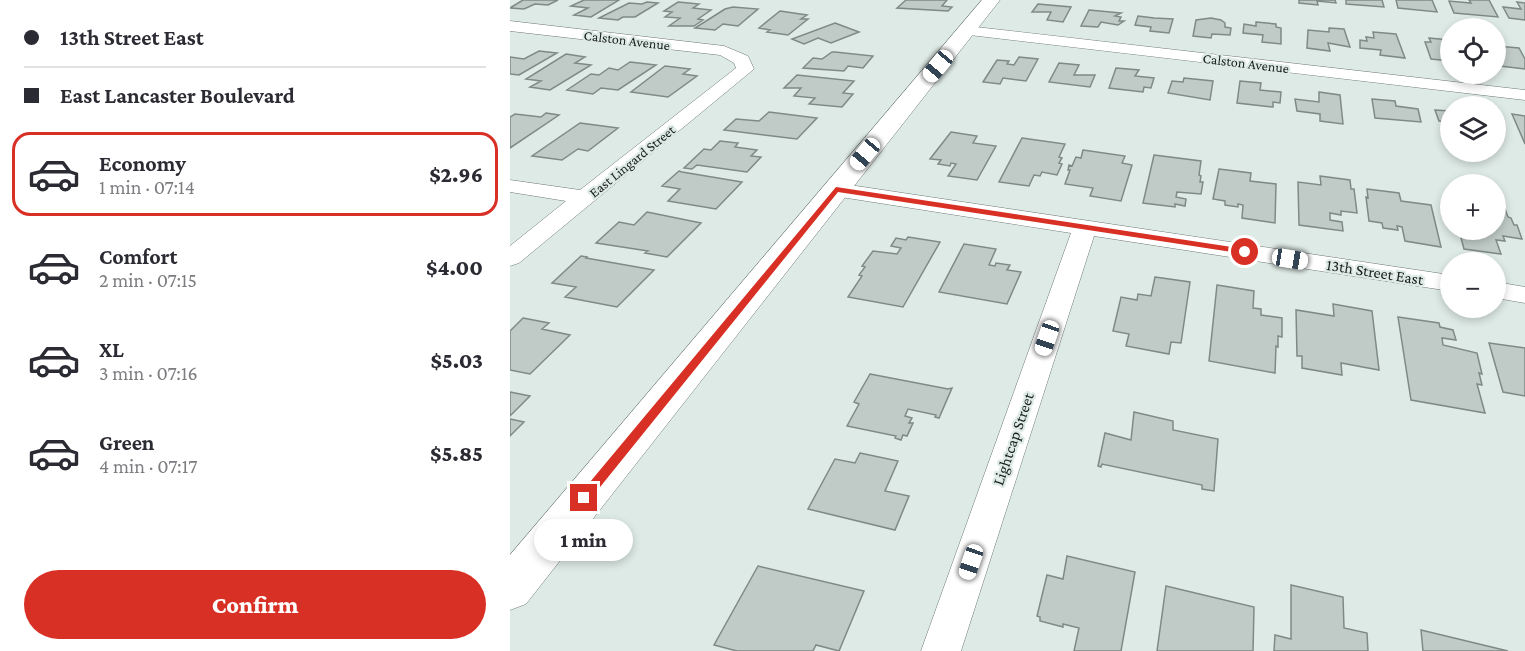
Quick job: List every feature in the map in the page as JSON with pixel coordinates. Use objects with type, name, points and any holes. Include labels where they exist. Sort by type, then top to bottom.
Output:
[{"type":"main road","points":[[510,589],[991,0]]},
{"type":"street","name":"Calston Avenue","points":[[510,26],[724,51],[742,60]]},
{"type":"street","name":"Calston Avenue","points":[[967,31],[1525,95]]},
{"type":"street","name":"East Lingard Street","points":[[510,258],[745,69],[742,60]]},
{"type":"street","points":[[510,186],[586,198]]},
{"type":"street","name":"13th Street East","points":[[836,190],[1440,282]]},
{"type":"street","name":"Lightcap Street","points":[[940,651],[1085,227]]},
{"type":"street","points":[[1506,292],[1525,295]]},
{"type":"building","points":[[523,0],[558,0],[548,5],[535,4],[524,9],[510,8]]},
{"type":"building","points":[[584,0],[619,0],[591,17],[574,15],[588,8],[571,6]]},
{"type":"building","points":[[906,0],[947,0],[942,6],[952,7],[948,11],[897,8]]},
{"type":"building","points":[[1299,0],[1335,0],[1336,3],[1317,1],[1318,5],[1299,3]]},
{"type":"building","points":[[1346,0],[1382,0],[1384,7],[1346,4]]},
{"type":"building","points":[[1396,0],[1432,0],[1437,12],[1398,8]]},
{"type":"building","points":[[1469,0],[1489,0],[1498,17],[1454,13],[1449,1],[1471,3]]},
{"type":"building","points":[[678,2],[699,4],[693,8],[711,10],[698,19],[703,20],[694,26],[669,26],[680,18],[665,17],[672,12],[664,11]]},
{"type":"building","points":[[1517,2],[1525,3],[1525,20],[1509,18],[1503,7],[1521,9]]},
{"type":"building","points":[[629,3],[658,3],[635,17],[623,17],[618,20],[599,18]]},
{"type":"building","points":[[1038,4],[1071,7],[1063,22],[1047,20],[1051,12],[1032,12]]},
{"type":"building","points":[[733,7],[758,9],[738,26],[723,24],[715,30],[695,28],[725,9]]},
{"type":"building","points":[[1089,10],[1121,13],[1115,16],[1121,17],[1119,21],[1124,21],[1118,25],[1101,22],[1098,27],[1081,26]]},
{"type":"building","points":[[780,11],[807,15],[801,19],[808,19],[788,35],[767,32],[770,30],[759,28]]},
{"type":"building","points":[[1138,16],[1173,19],[1169,33],[1150,31],[1151,27],[1135,25]]},
{"type":"building","points":[[1211,18],[1221,20],[1225,23],[1225,27],[1231,28],[1230,35],[1212,34],[1211,38],[1193,36],[1196,20]]},
{"type":"building","points":[[1256,22],[1276,24],[1276,27],[1281,28],[1281,44],[1262,42],[1263,35],[1243,33],[1244,24],[1256,26]]},
{"type":"building","points":[[835,23],[859,32],[831,43],[818,38],[804,44],[792,39]]},
{"type":"building","points":[[1329,28],[1344,29],[1350,47],[1328,43],[1330,51],[1307,48],[1308,30],[1329,32]]},
{"type":"building","points":[[1373,32],[1396,34],[1405,58],[1380,55],[1381,50],[1360,48],[1360,40],[1367,41],[1366,37],[1374,38]]},
{"type":"building","points":[[1429,38],[1440,39],[1440,60],[1431,59],[1425,42],[1431,42]]},
{"type":"building","points":[[1506,47],[1519,48],[1525,59],[1525,69],[1506,67]]},
{"type":"building","points":[[539,51],[557,53],[519,75],[510,74],[510,57],[524,59]]},
{"type":"building","points":[[832,52],[873,56],[863,68],[848,66],[844,71],[803,68],[813,58],[822,59]]},
{"type":"building","points":[[566,54],[585,57],[575,63],[591,65],[550,90],[530,87],[541,81],[526,79]]},
{"type":"building","points":[[1019,57],[1038,59],[1026,81],[1003,78],[1000,84],[983,82],[997,60],[1009,61],[1007,64],[1014,65]]},
{"type":"building","points":[[630,62],[656,65],[618,90],[601,88],[593,94],[567,90],[591,74],[599,75],[609,68],[618,70]]},
{"type":"building","points":[[1059,63],[1079,65],[1074,75],[1095,75],[1090,87],[1049,82]]},
{"type":"building","points":[[665,66],[690,69],[683,74],[697,76],[668,97],[631,92]]},
{"type":"building","points":[[1116,68],[1139,70],[1135,76],[1154,78],[1151,88],[1144,87],[1143,92],[1109,88]]},
{"type":"building","points":[[797,75],[854,81],[843,93],[853,94],[842,107],[809,104],[815,98],[794,96],[801,88],[784,88]]},
{"type":"building","points":[[1184,78],[1213,81],[1210,100],[1168,93],[1172,81],[1183,82]]},
{"type":"building","points":[[1240,81],[1261,83],[1260,90],[1281,92],[1280,103],[1273,102],[1273,107],[1237,103]]},
{"type":"building","points":[[1319,92],[1340,95],[1343,124],[1320,121],[1320,114],[1297,111],[1295,99],[1319,102]]},
{"type":"building","points":[[1372,99],[1395,101],[1396,106],[1418,109],[1421,122],[1375,118]]},
{"type":"building","points":[[1435,110],[1440,110],[1439,121]]},
{"type":"building","points":[[769,112],[817,118],[797,139],[724,130],[736,119],[759,121]]},
{"type":"building","points":[[546,113],[559,115],[510,148],[510,117],[515,114],[541,117]]},
{"type":"building","points":[[1512,114],[1525,116],[1525,144]]},
{"type":"building","points":[[580,123],[618,128],[588,151],[578,149],[562,160],[532,156]]},
{"type":"building","points":[[951,132],[977,136],[973,143],[996,146],[977,180],[948,176],[956,164],[951,163],[950,166],[938,164],[941,160],[930,159]]},
{"type":"building","points":[[1022,138],[1065,144],[1059,157],[1062,158],[1059,163],[1062,164],[1057,175],[1042,172],[1040,176],[1034,175],[1029,186],[999,182]]},
{"type":"building","points":[[720,141],[738,143],[735,147],[757,150],[751,156],[761,157],[747,172],[697,165],[692,169],[684,168],[704,149],[711,150]]},
{"type":"building","points":[[1083,150],[1125,156],[1122,163],[1132,165],[1121,201],[1090,196],[1093,188],[1065,184],[1070,170],[1068,170],[1069,165],[1072,166],[1076,157],[1081,158]]},
{"type":"building","points":[[1154,155],[1201,161],[1199,175],[1201,176],[1200,182],[1203,182],[1201,194],[1177,192],[1176,197],[1186,199],[1185,206],[1143,203]]},
{"type":"building","points":[[1219,169],[1251,173],[1250,181],[1276,184],[1275,223],[1242,218],[1243,205],[1238,204],[1238,207],[1225,205],[1225,201],[1213,199]]},
{"type":"building","points":[[679,171],[742,182],[716,209],[668,201],[680,189],[662,186]]},
{"type":"building","points":[[1320,176],[1350,180],[1351,189],[1354,189],[1357,213],[1341,211],[1341,215],[1330,213],[1330,220],[1342,222],[1343,231],[1299,225],[1298,182],[1321,185]]},
{"type":"building","points":[[1367,189],[1399,193],[1401,201],[1431,205],[1441,247],[1405,241],[1402,227],[1397,226],[1398,230],[1383,228],[1382,223],[1369,221]]},
{"type":"building","points":[[647,212],[701,223],[667,257],[645,253],[648,251],[596,243],[619,222],[634,225]]},
{"type":"building","points":[[1506,212],[1514,225],[1517,225],[1522,239],[1506,236]]},
{"type":"building","points":[[908,237],[940,242],[903,307],[848,297],[862,276],[859,275],[865,267],[862,266],[873,251],[897,254],[901,248],[891,246],[896,238],[906,240]]},
{"type":"building","points":[[1462,240],[1496,240],[1500,252],[1486,252],[1464,249]]},
{"type":"building","points":[[964,244],[996,249],[989,265],[995,266],[996,263],[1010,265],[1007,270],[1021,272],[1007,304],[939,292]]},
{"type":"building","points":[[581,256],[654,270],[617,307],[565,297],[576,287],[552,283]]},
{"type":"building","points":[[1155,277],[1190,282],[1181,343],[1171,342],[1169,354],[1126,346],[1129,334],[1113,331],[1121,297],[1137,300],[1138,294],[1151,296]]},
{"type":"building","points":[[1217,285],[1254,291],[1253,308],[1261,309],[1261,315],[1282,318],[1282,337],[1278,336],[1278,347],[1276,346],[1275,373],[1209,361]]},
{"type":"building","points":[[1333,304],[1372,311],[1379,370],[1341,363],[1342,375],[1302,368],[1302,356],[1297,356],[1296,310],[1334,316]]},
{"type":"building","points":[[1398,317],[1439,323],[1440,327],[1453,330],[1456,340],[1442,338],[1443,345],[1477,353],[1482,385],[1477,384],[1485,413],[1411,400]]},
{"type":"building","points":[[523,318],[549,323],[542,329],[570,335],[530,374],[510,370],[510,331]]},
{"type":"building","points":[[1489,343],[1525,348],[1525,396],[1503,392]]},
{"type":"building","points":[[870,374],[952,388],[939,418],[935,417],[936,415],[908,409],[905,416],[912,418],[909,423],[913,423],[907,436],[903,435],[901,440],[895,438],[896,436],[847,426],[859,404],[854,402]]},
{"type":"building","points":[[510,392],[530,396],[510,416]]},
{"type":"building","points":[[1134,412],[1173,421],[1173,430],[1218,439],[1214,491],[1202,489],[1202,485],[1102,464],[1101,467],[1098,466],[1105,433],[1131,440]]},
{"type":"building","points":[[510,419],[524,422],[510,436]]},
{"type":"building","points":[[860,453],[898,461],[885,491],[909,496],[895,530],[808,509],[835,459],[855,463]]},
{"type":"building","points":[[1067,556],[1135,572],[1121,651],[1074,651],[1079,628],[1063,624],[1063,627],[1040,621],[1040,617],[1037,616],[1047,575],[1063,579]]},
{"type":"building","points":[[758,566],[864,591],[839,651],[816,645],[813,651],[737,651],[714,645]]},
{"type":"building","points":[[1291,585],[1343,597],[1344,628],[1367,633],[1368,651],[1274,651],[1275,635],[1291,639]]},
{"type":"building","points":[[1166,586],[1254,607],[1253,651],[1157,651]]},
{"type":"building","points":[[1421,630],[1508,651],[1423,651]]},
{"type":"route","points":[[584,498],[836,190],[1245,252]]}]
